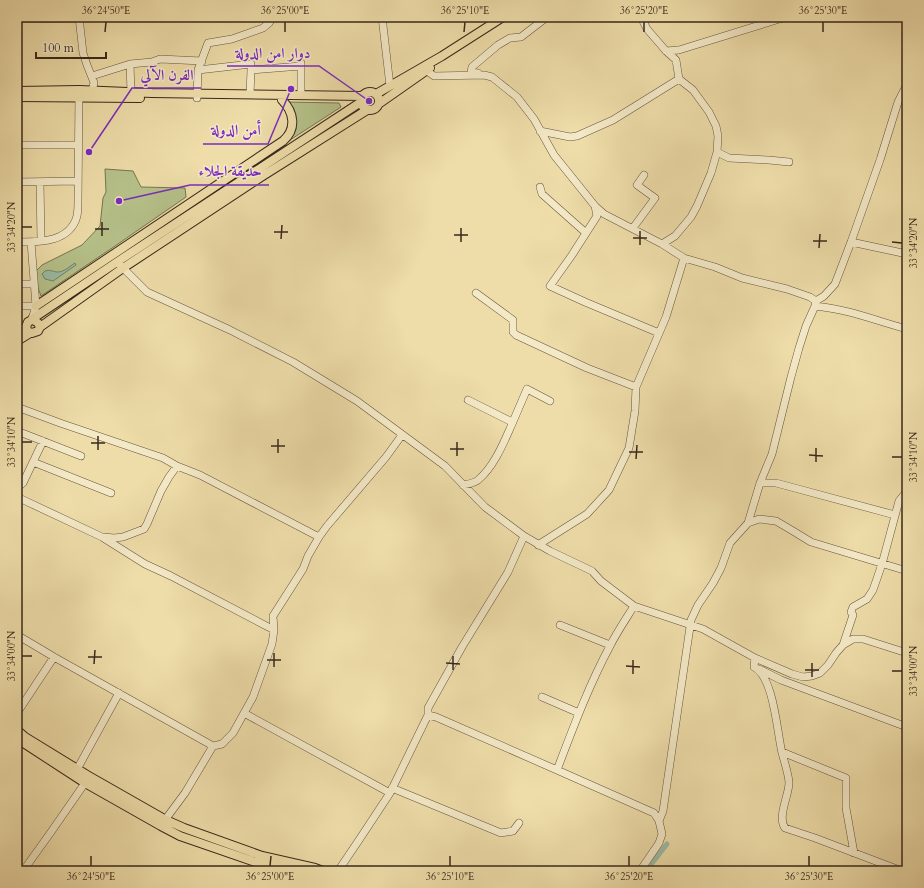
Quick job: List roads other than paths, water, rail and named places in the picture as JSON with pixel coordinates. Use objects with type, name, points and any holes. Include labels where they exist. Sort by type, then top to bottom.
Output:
[{"type":"main road","points":[[376,94],[442,56],[503,17]]},
{"type":"main road","points":[[17,341],[28,330],[28,322],[32,319],[120,265],[213,204],[367,110],[375,109],[380,103],[427,70],[442,56]]},
{"type":"main road","points":[[17,91],[79,94],[198,96],[250,94],[301,95],[362,99]]},
{"type":"main road","points":[[17,97],[79,94],[92,91],[282,100],[362,99]]},
{"type":"main road","points":[[213,204],[288,149],[362,99],[366,93],[371,92],[376,94],[380,103]]},
{"type":"main road","points":[[362,99],[364,108],[367,110]]},
{"type":"main road","points":[[36,306],[283,141],[289,135],[292,122],[290,110],[282,100]]},
{"type":"main road","points":[[283,141],[288,149]]},
{"type":"main road","points":[[204,194],[213,204]]},
{"type":"main road","points":[[28,330],[32,334],[38,331],[40,327],[120,265]]},
{"type":"main road","points":[[32,319],[38,323],[40,327]]},
{"type":"main road","points":[[17,332],[28,330]]},
{"type":"main road","points":[[17,730],[76,772],[85,783],[163,823],[261,864],[296,871]]},
{"type":"main road","points":[[17,738],[76,772],[87,775],[163,823]]},
{"type":"main road","points":[[261,864],[315,868],[323,871]]},
{"type":"street","points":[[198,96],[198,70],[208,43],[232,39],[263,28],[273,17]]},
{"type":"street","points":[[382,17],[390,86]]},
{"type":"street","points":[[547,17],[521,36],[510,38],[498,45],[472,67],[471,72],[492,77],[517,97],[534,119],[554,155],[595,206],[604,214],[633,228],[684,258],[715,267],[742,278],[787,289],[810,297],[816,304],[907,329]]},
{"type":"street","points":[[641,17],[647,29],[676,60],[679,79],[693,90],[709,112],[716,126],[718,136],[717,152],[697,206],[691,217],[675,236],[662,244]]},
{"type":"street","points":[[666,50],[679,50],[786,17]]},
{"type":"street","points":[[17,19],[80,18],[83,53],[94,83],[92,91]]},
{"type":"street","points":[[92,76],[130,64],[152,62],[160,59],[202,61]]},
{"type":"street","points":[[130,64],[131,92]]},
{"type":"street","points":[[198,70],[251,64],[250,94]]},
{"type":"street","points":[[252,70],[301,64],[301,95]]},
{"type":"street","points":[[427,70],[434,76],[484,75]]},
{"type":"street","points":[[540,131],[570,137],[577,136],[613,120],[679,79]]},
{"type":"street","points":[[659,821],[663,812],[691,620],[698,605],[722,568],[730,543],[748,523],[760,483],[772,454],[791,377],[806,326],[816,304],[835,284],[880,160],[898,102],[907,84]]},
{"type":"street","points":[[17,242],[41,242],[54,239],[68,231],[73,225],[76,217],[78,200],[79,94]]},
{"type":"street","points":[[17,145],[78,145]]},
{"type":"street","points":[[717,152],[729,158],[789,162]]},
{"type":"street","points":[[633,228],[655,198],[637,185],[644,175]]},
{"type":"street","points":[[17,182],[78,181]]},
{"type":"street","points":[[40,182],[41,242]]},
{"type":"street","points":[[540,187],[542,194],[586,233]]},
{"type":"street","points":[[595,206],[597,216],[550,286],[659,333]]},
{"type":"street","points":[[31,242],[36,306],[32,319]]},
{"type":"street","points":[[851,242],[907,254]]},
{"type":"street","points":[[538,545],[588,514],[609,490],[629,448],[635,411],[636,387],[666,317],[684,258]]},
{"type":"street","points":[[120,265],[147,292],[230,330],[293,362],[357,401],[445,466],[485,507],[524,536],[550,552],[592,571],[601,581],[634,606],[703,629],[755,658],[792,674],[803,677],[820,673],[828,665],[843,644],[853,615],[851,612],[853,606],[867,599],[873,590],[882,564],[899,501],[907,491]]},
{"type":"street","points":[[17,284],[34,284]]},
{"type":"street","points":[[476,293],[513,320],[513,332],[516,335],[587,368],[636,387]]},
{"type":"street","points":[[17,306],[36,306]]},
{"type":"street","points":[[463,485],[477,482],[490,467],[500,450],[527,389],[550,401]]},
{"type":"street","points":[[468,400],[510,421],[512,424]]},
{"type":"street","points":[[17,407],[163,458],[177,466],[200,475],[319,537]]},
{"type":"street","points":[[17,432],[82,456]]},
{"type":"street","points":[[17,635],[213,746],[222,744],[233,733],[253,697],[272,644],[274,630],[273,616],[303,569],[308,556],[319,537],[386,457],[402,435]]},
{"type":"street","points":[[17,488],[23,483],[43,441]]},
{"type":"street","points":[[33,462],[111,493]]},
{"type":"street","points":[[102,537],[123,537],[144,529],[161,491],[177,466]]},
{"type":"street","points":[[760,483],[776,483],[895,515]]},
{"type":"street","points":[[17,497],[102,537],[145,564],[274,630]]},
{"type":"street","points":[[748,523],[759,519],[776,521],[811,542],[907,571]]},
{"type":"street","points":[[338,871],[360,840],[391,791],[428,715],[428,708],[462,647],[508,572],[524,536]]},
{"type":"street","points":[[557,770],[579,713],[610,645],[634,606]]},
{"type":"street","points":[[560,624],[610,645]]},
{"type":"street","points":[[843,644],[852,639],[863,639],[907,653]]},
{"type":"street","points":[[17,713],[54,657]]},
{"type":"street","points":[[755,658],[754,666],[781,680],[907,727]]},
{"type":"street","points":[[759,669],[773,698],[782,752],[789,782],[782,824],[785,828],[903,871],[907,866]]},
{"type":"street","points":[[76,772],[120,693]]},
{"type":"street","points":[[542,697],[579,713]]},
{"type":"street","points":[[244,713],[391,791],[501,834],[513,831],[518,823]]},
{"type":"street","points":[[428,715],[436,717],[557,770],[654,814],[659,821],[662,834],[659,843],[640,871]]},
{"type":"street","points":[[163,823],[185,793],[213,746]]},
{"type":"street","points":[[782,752],[846,778],[846,808],[854,853]]},
{"type":"street","points":[[23,871],[85,783]]},
{"type":"waterway","points":[[646,871],[667,844]]},
{"type":"place","name":"أمن الدولة","points":[[291,89]]},
{"type":"place","name":"دوار امن الدولة","points":[[369,101]]},
{"type":"place","name":"الفرن الآلي","points":[[89,152]]},
{"type":"place","name":"حديقة الجلاء","points":[[119,201]]}]
